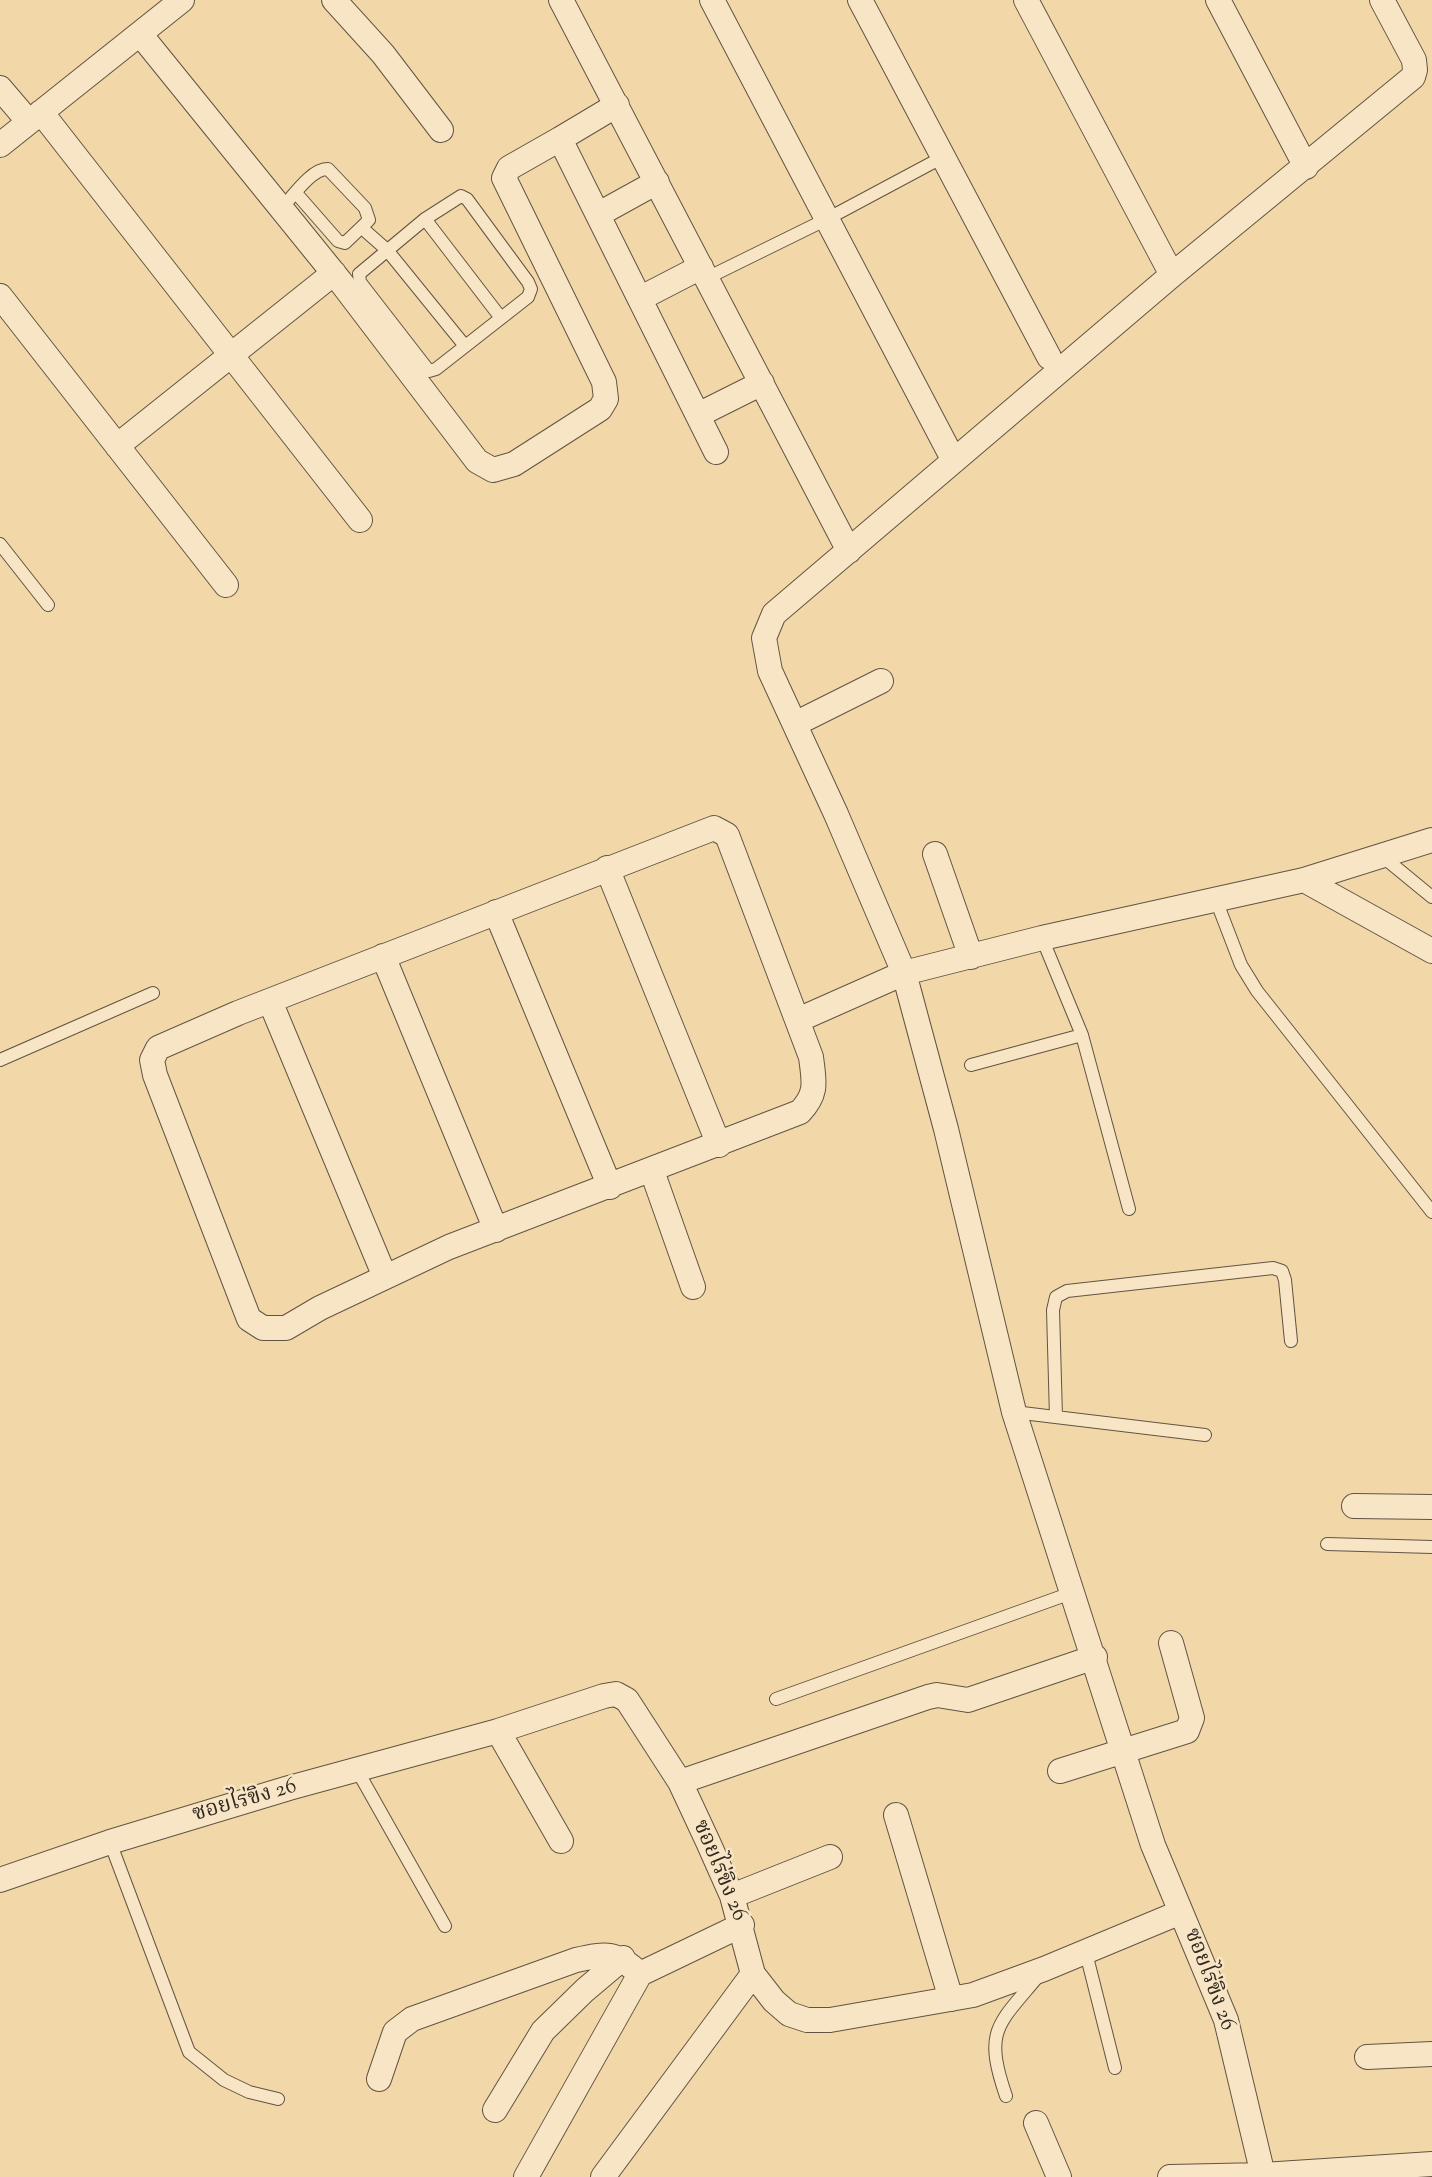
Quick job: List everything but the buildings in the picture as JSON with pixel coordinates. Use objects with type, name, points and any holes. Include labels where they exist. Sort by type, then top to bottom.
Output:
[{"type":"street","points":[[0,145],[182,0]]},
{"type":"street","points":[[334,0],[383,54],[441,130]]},
{"type":"street","points":[[561,0],[849,551]]},
{"type":"street","points":[[712,0],[954,461]]},
{"type":"street","points":[[860,0],[1049,357]]},
{"type":"street","points":[[1026,0],[1172,275]]},
{"type":"street","points":[[1218,0],[1306,166]]},
{"type":"street","points":[[1181,1912],[1153,1845],[1095,1657],[1014,1412],[952,1150],[904,974],[770,671],[764,638],[774,614],[1172,275],[1413,77],[1414,60],[1382,0]]},
{"type":"street","points":[[140,34],[289,200],[334,273],[477,461],[493,470],[514,464],[600,409],[606,399],[604,382],[504,178],[509,168],[617,105]]},
{"type":"street","points":[[0,88],[35,117],[230,354],[360,520]]},
{"type":"street","points":[[560,139],[716,452]]},
{"type":"street","points":[[599,214],[657,182]]},
{"type":"street","points":[[117,446],[334,273]]},
{"type":"street","points":[[641,298],[704,273]]},
{"type":"street","points":[[0,296],[226,585]]},
{"type":"street","points":[[698,415],[762,383]]},
{"type":"street","points":[[795,724],[881,681]]},
{"type":"street","points":[[714,828],[727,835],[811,1057],[814,1081],[812,1099],[801,1112],[449,1247],[320,1308],[286,1328],[263,1328],[249,1319],[155,1075],[152,1060],[158,1048],[177,1038],[496,912],[714,828]]},
{"type":"street","points":[[798,1020],[904,974],[1042,938],[1304,880],[1432,840]]},
{"type":"street","points":[[935,854],[971,957]]},
{"type":"street","points":[[607,868],[719,1145]]},
{"type":"street","points":[[1304,880],[1432,951]]},
{"type":"street","points":[[496,912],[610,1187]]},
{"type":"street","points":[[383,956],[496,1230]]},
{"type":"street","points":[[270,1001],[386,1277]]},
{"type":"street","points":[[652,1171],[693,1287]]},
{"type":"street","points":[[1354,1506],[1432,1507]]},
{"type":"street","points":[[1060,1771],[1123,1749],[1187,1731],[1191,1726],[1192,1718],[1171,1643]]},
{"type":"street","points":[[680,1782],[928,1697],[937,1695],[968,1701],[1095,1657]]},
{"type":"street","name":"ซอยไร่ขิง 26","points":[[0,1880],[110,1842],[498,1731],[616,1694],[627,1700],[680,1782],[732,1896],[742,1925],[753,1974],[789,2014],[807,2020],[830,2020],[973,1995],[1044,1970],[1181,1912],[1226,2020],[1263,2175]]},
{"type":"street","points":[[498,1731],[561,1841]]},
{"type":"street","points":[[897,1815],[951,1999]]},
{"type":"street","points":[[732,1896],[830,1857]]},
{"type":"street","points":[[495,2110],[543,2031],[585,1990],[632,1966],[742,1925]]},
{"type":"street","points":[[379,2079],[395,2032],[412,2019],[576,1960],[610,1955],[632,1966]]},
{"type":"street","points":[[526,2177],[632,1966]]},
{"type":"street","points":[[603,2177],[753,1974]]},
{"type":"street","points":[[1367,2057],[1432,2054]]},
{"type":"street","points":[[1036,2123],[1059,2177]]},
{"type":"street","points":[[1170,2177],[1359,2173],[1432,2164]]},
{"type":"lane","points":[[704,273],[827,219],[943,157]]},
{"type":"lane","points":[[328,168],[365,208],[369,220],[351,240],[345,243],[338,241],[289,200],[317,172],[328,168]]},
{"type":"lane","points":[[461,196],[467,199],[528,282],[531,290],[528,297],[436,369],[429,370],[423,366],[360,282],[358,274],[425,219],[454,198],[461,196]]},
{"type":"lane","points":[[425,219],[501,318]]},
{"type":"lane","points":[[362,228],[387,250],[465,346]]},
{"type":"lane","points":[[0,544],[48,605]]},
{"type":"lane","points":[[1382,856],[1432,897]]},
{"type":"lane","points":[[1216,900],[1241,965],[1257,991],[1432,1212]]},
{"type":"lane","points":[[1042,938],[1082,1035],[1129,1209]]},
{"type":"lane","points":[[0,1060],[153,993]]},
{"type":"lane","points":[[971,1065],[1082,1035]]},
{"type":"lane","points":[[1056,1417],[1053,1310],[1056,1297],[1067,1291],[1273,1268],[1282,1271],[1285,1280],[1291,1341]]},
{"type":"lane","points":[[1014,1412],[1205,1435]]},
{"type":"lane","points":[[1327,1544],[1432,1547]]},
{"type":"lane","points":[[776,1699],[1074,1592]]},
{"type":"lane","points":[[357,1770],[445,1926]]},
{"type":"lane","points":[[110,1842],[189,2052],[224,2080],[249,2092],[278,2099]]},
{"type":"lane","points":[[1086,1953],[1114,2067]]},
{"type":"lane","points":[[1006,2096],[995,2064],[993,2044],[998,2025],[1044,1970]]}]
